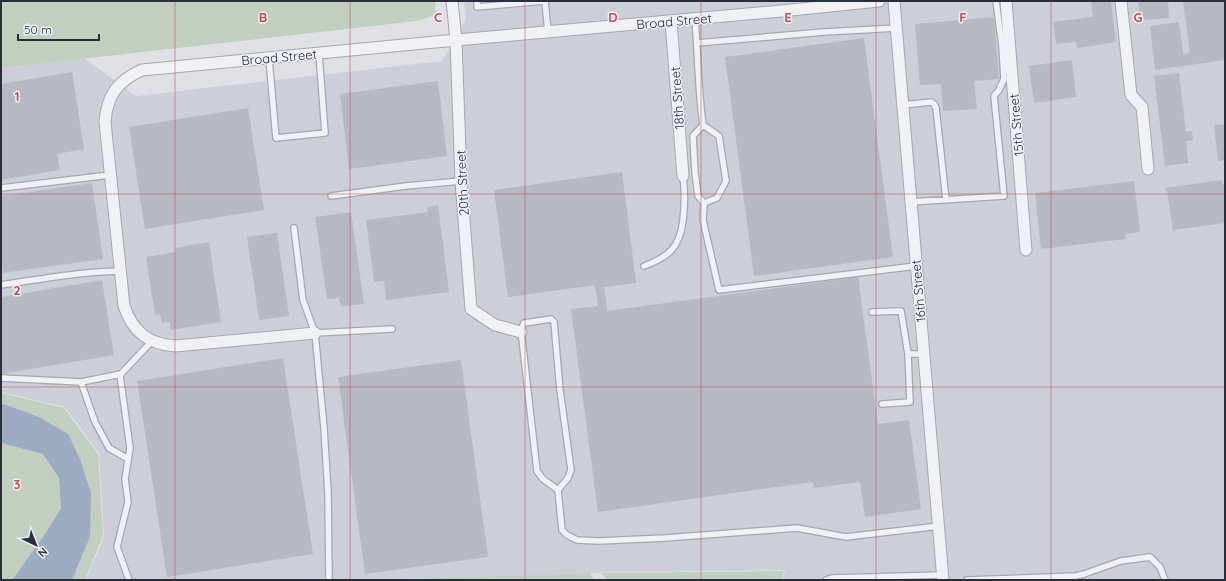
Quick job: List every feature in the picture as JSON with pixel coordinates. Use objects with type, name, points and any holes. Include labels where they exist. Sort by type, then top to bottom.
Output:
[{"type":"street","name":"20th Street","points":[[452,1],[456,40],[461,181],[471,309],[495,325],[521,332]]},
{"type":"street","name":"Broad Street","points":[[315,333],[175,346],[164,345],[152,341],[143,336],[134,327],[124,306],[105,122],[106,110],[110,99],[115,90],[126,78],[142,70],[879,1]]},
{"type":"street","name":"16th Street","points":[[894,1],[943,577]]},
{"type":"street","name":"15th Street","points":[[1006,1],[1026,250]]},
{"type":"street","points":[[1121,1],[1131,95],[1142,107],[1148,169]]},
{"type":"street","name":"18th Street","points":[[672,21],[683,176]]},
{"type":"lane","points":[[477,1],[477,7],[544,1],[548,32]]},
{"type":"lane","points":[[911,202],[1004,196],[994,96],[999,90],[1004,79],[1002,46],[996,1]]},
{"type":"lane","points":[[695,19],[700,102],[703,125],[719,136],[726,181],[717,198],[704,203]]},
{"type":"lane","points":[[697,43],[824,32],[896,28]]},
{"type":"lane","points":[[269,59],[276,138],[325,133],[319,54]]},
{"type":"lane","points":[[903,105],[930,102],[934,104],[936,108],[946,200]]},
{"type":"lane","points":[[703,125],[693,136],[695,173],[698,196],[704,203],[703,220],[718,290],[916,266]]},
{"type":"lane","points":[[1,188],[110,175]]},
{"type":"lane","points":[[644,266],[656,262],[666,255],[675,246],[682,233],[686,200],[683,176]]},
{"type":"lane","points":[[331,196],[406,186],[461,181]]},
{"type":"lane","points":[[294,228],[303,300],[315,333],[324,428],[328,493],[329,580]]},
{"type":"lane","points":[[1,285],[37,279],[120,271]]},
{"type":"lane","points":[[872,312],[901,311],[908,354],[910,402],[882,404]]},
{"type":"lane","points":[[558,490],[543,479],[537,472],[521,332],[524,323],[551,319],[554,322],[560,390],[571,470],[568,478],[558,490],[562,530],[576,540],[599,541],[650,539],[797,528],[846,537],[939,526]]},
{"type":"lane","points":[[315,333],[392,329]]},
{"type":"lane","points":[[1,378],[81,382],[121,374],[152,341]]},
{"type":"lane","points":[[908,354],[924,354]]},
{"type":"lane","points":[[121,374],[130,448],[125,479],[128,502],[117,547],[129,580]]},
{"type":"lane","points":[[81,382],[95,422],[109,448],[128,459]]},
{"type":"lane","points":[[967,580],[1076,576],[1121,561],[1150,557],[1160,567],[1165,580]]},
{"type":"lane","points":[[826,580],[832,578],[943,577]]},
{"type":"shaded area","points":[[464,1],[1225,1],[1225,580],[783,580],[785,570],[590,573],[374,580],[86,580],[104,537],[99,453],[65,407],[1,392],[1,68],[84,58],[136,96],[442,61],[466,19]]},
{"type":"green space","points":[[1,1],[435,1],[436,15],[417,21],[1,68]]},
{"type":"green space","points":[[1,393],[64,408],[98,454],[103,536],[85,580],[72,580],[90,537],[39,417],[1,403]]},
{"type":"green space","points":[[1,443],[43,454],[59,478],[61,508],[45,534],[12,580],[1,580]]},
{"type":"green space","points":[[784,571],[782,580],[608,580],[601,573]]},
{"type":"green space","points":[[590,573],[594,580],[374,580]]},
{"type":"water","points":[[1,403],[39,417],[68,434],[80,459],[91,493],[90,537],[72,580],[12,580],[45,534],[61,508],[59,478],[43,454],[1,443]]},
{"type":"building","points":[[1091,1],[1111,1],[1116,42],[1077,48],[1076,42],[1056,44],[1053,22],[1093,17]]},
{"type":"building","points":[[1138,1],[1168,1],[1169,18],[1140,20]]},
{"type":"building","points":[[1183,1],[1225,1],[1225,60],[1155,70],[1150,26],[1179,22],[1183,54],[1190,53]]},
{"type":"building","points":[[994,17],[999,79],[974,81],[977,109],[943,111],[941,84],[920,85],[915,24]]},
{"type":"building","points":[[864,38],[893,257],[754,276],[725,57]]},
{"type":"building","points":[[1072,60],[1076,97],[1034,103],[1029,66]]},
{"type":"building","points":[[72,72],[84,149],[57,154],[60,170],[1,180],[1,84]]},
{"type":"building","points":[[1179,73],[1186,132],[1192,131],[1193,140],[1186,141],[1188,163],[1165,166],[1154,76]]},
{"type":"building","points":[[438,81],[447,156],[349,169],[340,94]]},
{"type":"building","points":[[248,108],[264,210],[145,229],[129,127]]},
{"type":"building","points":[[1225,124],[1225,160],[1218,161],[1214,125]]},
{"type":"building","points":[[622,172],[636,283],[604,287],[607,311],[858,277],[878,424],[909,420],[921,509],[865,517],[860,482],[814,488],[813,482],[598,512],[571,309],[598,306],[595,285],[508,297],[494,190]]},
{"type":"building","points":[[1222,180],[1222,184],[1225,184],[1225,223],[1173,230],[1167,191],[1165,188]]},
{"type":"building","points":[[1134,181],[1140,232],[1125,234],[1126,239],[1041,249],[1035,193]]},
{"type":"building","points":[[92,183],[103,259],[3,273],[1,260],[1,196]]},
{"type":"building","points":[[438,205],[449,292],[386,300],[384,281],[374,282],[366,220],[428,212],[427,207]]},
{"type":"building","points":[[351,212],[364,304],[341,307],[339,298],[327,299],[315,217]]},
{"type":"building","points":[[277,233],[289,316],[259,320],[247,237]]},
{"type":"building","points":[[209,242],[221,322],[171,330],[170,322],[162,323],[160,314],[155,315],[146,257],[176,252],[175,248]]},
{"type":"building","points":[[102,280],[114,355],[1,374],[1,297]]},
{"type":"building","points":[[283,358],[313,554],[167,577],[137,381]]},
{"type":"building","points":[[461,360],[488,557],[365,574],[338,377]]}]
